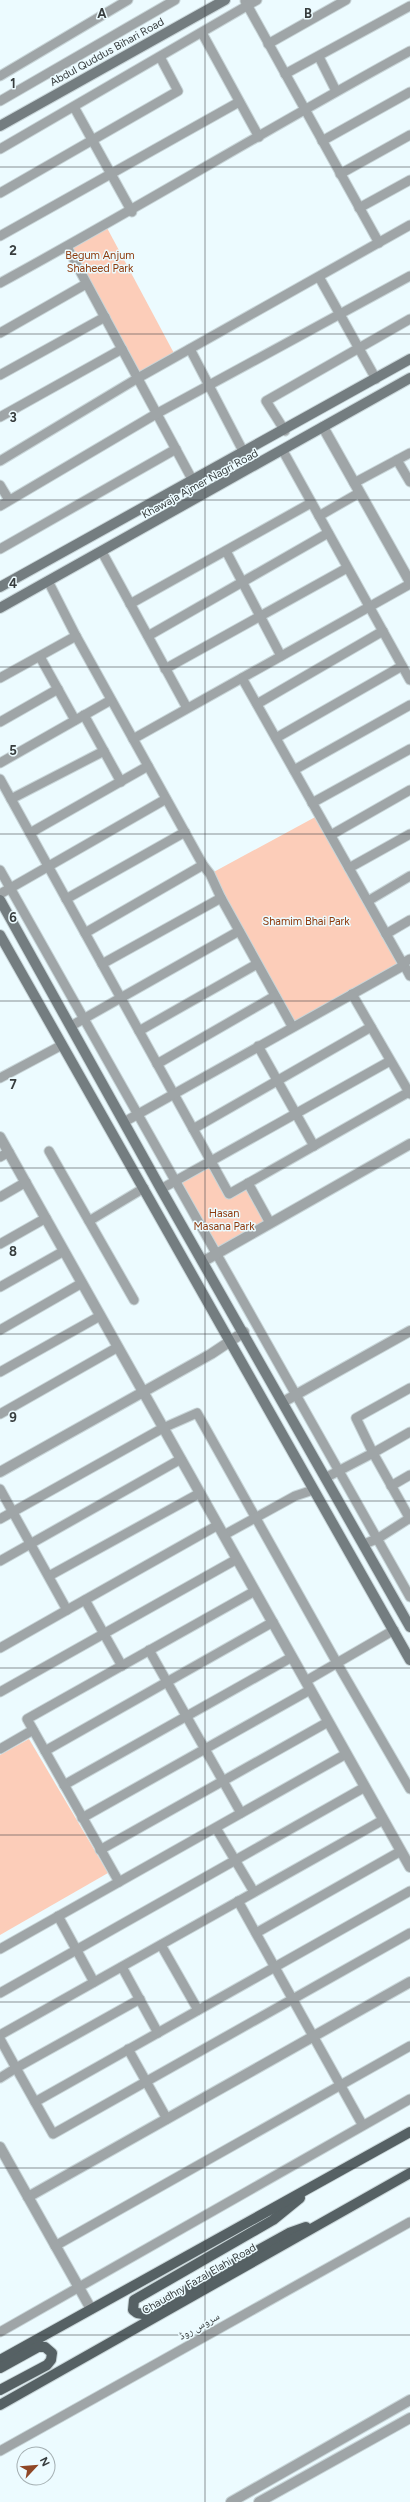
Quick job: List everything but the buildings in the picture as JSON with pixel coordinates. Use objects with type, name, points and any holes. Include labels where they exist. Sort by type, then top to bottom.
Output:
[{"type":"main road","name":"Abdul Quddus Bihari Road","points":[[0,126],[225,0]]},
{"type":"main road","name":"Khawaja Ajmer Nagri Road","points":[[0,588],[410,359]]},
{"type":"main road","name":"Khawaja Ajmer Nagri Road","points":[[0,608],[235,478],[410,378]]},
{"type":"main road","points":[[226,462],[235,478]]},
{"type":"main road","points":[[0,900],[161,1189],[204,1261],[410,1627]]},
{"type":"main road","points":[[0,935],[410,1660]]},
{"type":"main road","points":[[0,2360],[410,2132]]},
{"type":"main road","name":"Chaudhry Fazal Elahi Road","points":[[0,2405],[410,2173]]},
{"type":"main road","points":[[320,2181],[273,2220],[134,2300],[132,2305],[133,2310],[137,2314],[143,2314],[289,2233],[327,2220]]},
{"type":"main road","points":[[0,2368],[38,2347],[45,2347],[52,2353],[51,2360],[47,2364],[0,2390]]},
{"type":"street","points":[[0,101],[175,0]]},
{"type":"street","points":[[0,149],[202,33],[246,2],[257,0]]},
{"type":"street","points":[[268,44],[346,0]]},
{"type":"street","points":[[0,76],[125,1]]},
{"type":"street","points":[[246,2],[379,243]]},
{"type":"street","points":[[285,74],[319,57],[410,6]]},
{"type":"street","points":[[202,33],[259,137]]},
{"type":"street","points":[[0,283],[132,212],[336,91],[410,51]]},
{"type":"street","points":[[0,194],[178,91],[160,57]]},
{"type":"street","points":[[319,57],[336,91]]},
{"type":"street","points":[[322,141],[410,92]]},
{"type":"street","points":[[0,236],[239,102]]},
{"type":"street","points":[[74,106],[132,212]]},
{"type":"street","points":[[340,174],[410,135]]},
{"type":"street","points":[[359,208],[410,180]]},
{"type":"street","points":[[0,461],[138,378],[410,225]]},
{"type":"street","points":[[66,247],[193,481]]},
{"type":"street","points":[[0,506],[156,414],[410,276]]},
{"type":"street","points":[[319,277],[376,379]]},
{"type":"street","points":[[0,333],[86,284]]},
{"type":"street","points":[[0,375],[105,317]]},
{"type":"street","points":[[285,430],[266,401],[410,319]]},
{"type":"street","points":[[0,418],[122,348]]},
{"type":"street","points":[[190,349],[244,451]]},
{"type":"street","points":[[133,738],[410,583],[323,427]]},
{"type":"street","points":[[0,549],[176,449]]},
{"type":"street","points":[[283,451],[410,680]]},
{"type":"street","points":[[354,484],[410,453]]},
{"type":"street","points":[[397,460],[410,482]]},
{"type":"street","points":[[0,485],[9,500]]},
{"type":"street","points":[[318,516],[359,493]]},
{"type":"street","points":[[130,604],[311,503]]},
{"type":"street","points":[[148,636],[328,533]]},
{"type":"street","points":[[226,551],[281,656]]},
{"type":"street","points":[[102,552],[187,708]]},
{"type":"street","points":[[165,670],[347,568]]},
{"type":"street","points":[[48,581],[111,700],[203,865],[210,874],[221,898],[292,1026]]},
{"type":"street","points":[[257,704],[383,631]]},
{"type":"street","points":[[0,678],[76,636]]},
{"type":"street","points":[[40,657],[75,720]]},
{"type":"street","points":[[276,738],[402,666]]},
{"type":"street","points":[[242,678],[386,934],[405,962],[410,976]]},
{"type":"street","points":[[0,722],[58,689]]},
{"type":"street","points":[[0,762],[111,700]]},
{"type":"street","points":[[294,770],[410,705]]},
{"type":"street","points":[[84,715],[121,782]]},
{"type":"street","points":[[312,803],[410,749]]},
{"type":"street","points":[[11,799],[104,751]]},
{"type":"street","points":[[30,833],[148,766]]},
{"type":"street","points":[[0,779],[229,1194],[409,1093],[352,994]]},
{"type":"street","points":[[331,836],[410,790]]},
{"type":"street","points":[[0,894],[166,799]]},
{"type":"street","points":[[66,899],[185,832]]},
{"type":"street","points":[[349,868],[410,834]]},
{"type":"street","points":[[85,933],[203,865]]},
{"type":"street","points":[[0,870],[136,1114],[410,1597]]},
{"type":"street","points":[[368,901],[410,876]]},
{"type":"street","points":[[102,964],[221,898]]},
{"type":"street","points":[[386,934],[410,920]]},
{"type":"street","points":[[71,1026],[239,931]]},
{"type":"street","points":[[124,1122],[292,1026],[401,968],[405,962]]},
{"type":"street","points":[[139,1031],[257,964]]},
{"type":"street","points":[[157,1064],[275,996]]},
{"type":"street","points":[[193,1129],[371,1027]]},
{"type":"street","points":[[0,1078],[62,1045]]},
{"type":"street","points":[[258,1046],[276,1081],[314,1146]]},
{"type":"street","points":[[161,1189],[210,1160],[390,1061]]},
{"type":"street","points":[[0,1137],[4,1155],[26,1182],[410,1867]]},
{"type":"street","points":[[204,1261],[410,1144]]},
{"type":"street","points":[[49,1151],[134,1300]]},
{"type":"street","points":[[0,1197],[26,1182]]},
{"type":"street","points":[[248,1183],[270,1223]]},
{"type":"street","points":[[89,1221],[144,1188]]},
{"type":"street","points":[[0,1244],[46,1218]]},
{"type":"street","points":[[0,1287],[64,1251]]},
{"type":"street","points":[[0,1330],[82,1283]]},
{"type":"street","points":[[0,1372],[100,1316]]},
{"type":"street","points":[[282,1402],[410,1331]]},
{"type":"street","points":[[0,1472],[143,1392],[244,1332]]},
{"type":"street","points":[[0,1414],[118,1347]]},
{"type":"street","points":[[364,1544],[377,1539],[410,1519],[373,1453],[356,1418],[410,1388]]},
{"type":"street","points":[[0,1519],[163,1428],[196,1413],[410,1789]]},
{"type":"street","points":[[325,1478],[339,1472],[410,1432]]},
{"type":"street","points":[[0,1561],[181,1459]]},
{"type":"street","points":[[391,1486],[410,1475]]},
{"type":"street","points":[[0,1489],[67,1610]]},
{"type":"street","points":[[224,1535],[295,1496],[313,1490]]},
{"type":"street","points":[[49,1576],[200,1493]]},
{"type":"street","points":[[0,1648],[218,1525]]},
{"type":"street","points":[[0,1692],[237,1559]]},
{"type":"street","points":[[118,1882],[27,1719],[255,1591]]},
{"type":"street","points":[[85,1600],[122,1666]]},
{"type":"street","points":[[45,1751],[273,1622]]},
{"type":"street","points":[[82,1818],[205,1749],[308,1685],[337,1663],[394,1630]]},
{"type":"street","points":[[149,1650],[241,1813]]},
{"type":"street","points":[[64,1785],[292,1657]]},
{"type":"street","points":[[100,1850],[328,1722]]},
{"type":"street","points":[[0,1749],[33,1730]]},
{"type":"street","points":[[0,1949],[346,1754]]},
{"type":"street","points":[[0,1993],[365,1787]]},
{"type":"street","points":[[0,2035],[383,1820]]},
{"type":"street","points":[[216,1828],[254,1892]]},
{"type":"street","points":[[256,1933],[401,1851]]},
{"type":"street","points":[[35,2102],[410,1891]]},
{"type":"street","points":[[238,1901],[362,2124]]},
{"type":"street","points":[[58,1916],[94,1982]]},
{"type":"street","points":[[0,2039],[53,2134],[410,1933]]},
{"type":"street","points":[[161,1945],[198,2010]]},
{"type":"street","points":[[122,1967],[158,2033]]},
{"type":"street","points":[[28,2197],[410,1982]]},
{"type":"street","points":[[0,2078],[140,1999]]},
{"type":"street","points":[[55,2246],[410,2046]]},
{"type":"street","points":[[128,2049],[167,2119]]},
{"type":"street","points":[[0,2332],[79,2288],[362,2124],[410,2098]]},
{"type":"street","points":[[0,2147],[91,2309]]},
{"type":"street","name":"سروس روڈ","points":[[0,2451],[410,2222]]},
{"type":"street","points":[[231,2502],[410,2400]]},
{"type":"street","points":[[259,2502],[410,2418]]},
{"type":"green space","name":"Begum Anjum Shaheed Park","points":[[106,226],[176,357],[138,378],[67,247]]},
{"type":"green space","name":"Shamim Bhai Park","points":[[319,815],[401,967],[292,1026],[210,874]]},
{"type":"green space","name":"Hasan Masana Park","points":[[210,1164],[229,1196],[249,1186],[267,1221],[215,1251],[178,1183]]},
{"type":"green space","points":[[29,1739],[108,1873],[0,1935],[0,1755]]}]
